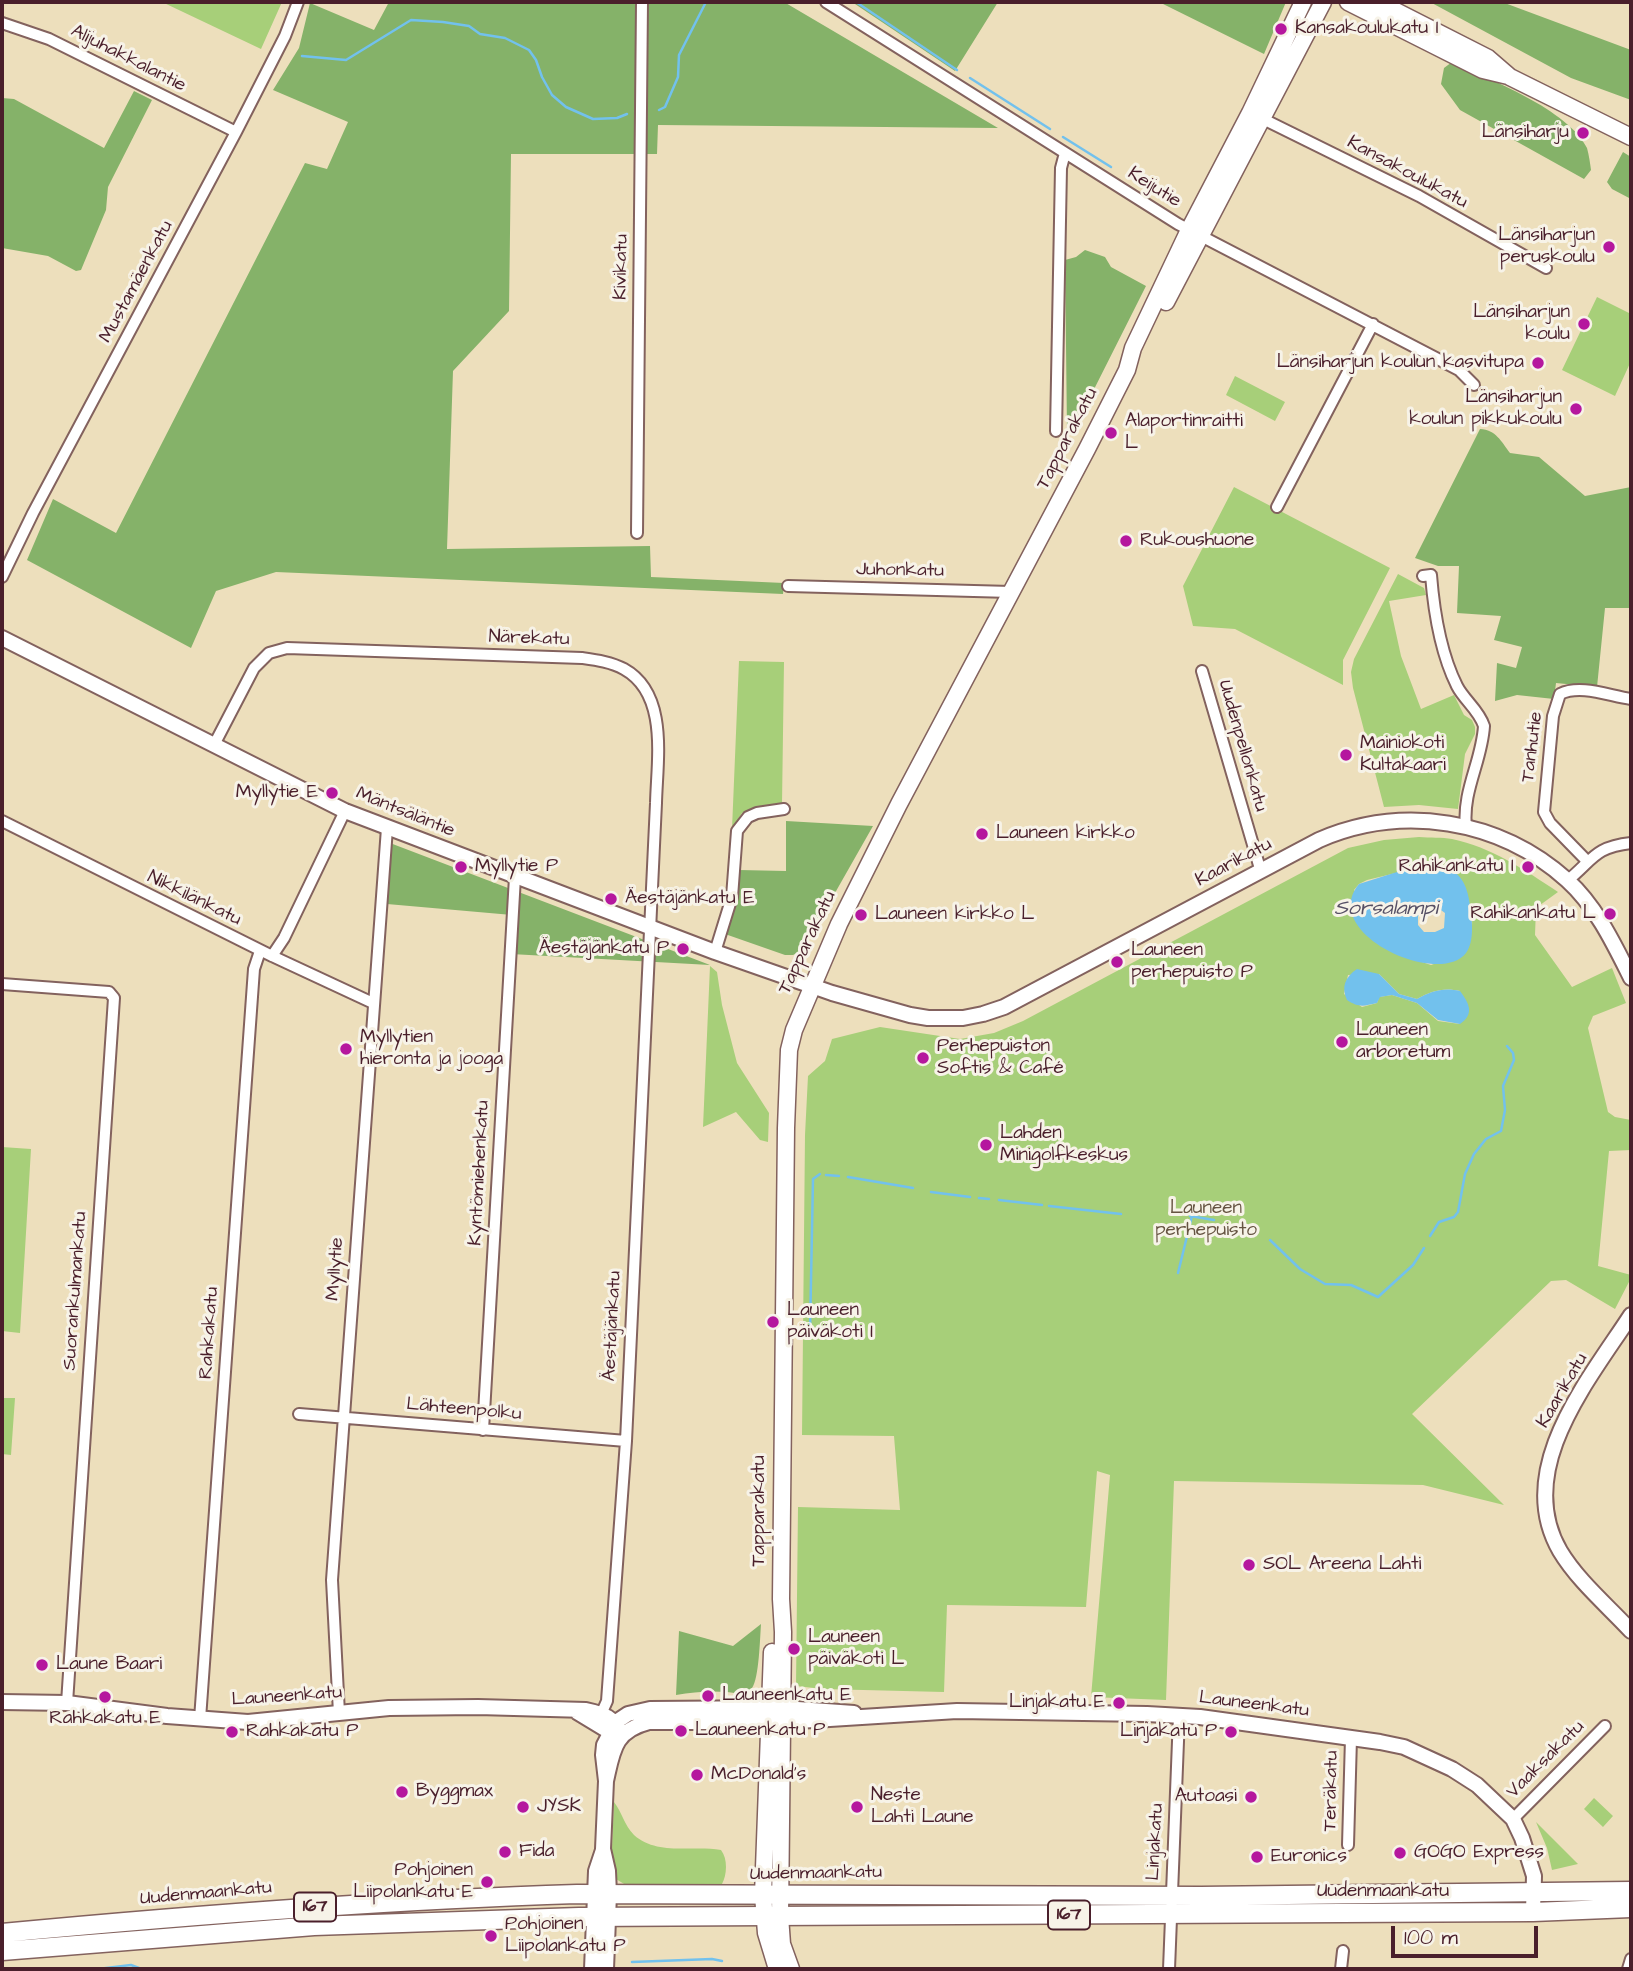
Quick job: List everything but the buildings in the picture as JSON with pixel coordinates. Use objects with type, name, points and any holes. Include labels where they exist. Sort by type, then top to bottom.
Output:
[{"type":"main road","name":"Tapparakatu","points":[[1256,116],[1303,2]]},
{"type":"main road","name":"Tapparakatu","points":[[772,1916],[776,1715],[773,1631],[780,1600],[786,1128],[789,1063],[794,1030],[839,924],[899,804],[1127,370],[1133,348],[1256,116],[1323,2]]},
{"type":"main road","points":[[1348,2],[1483,70],[1510,77],[1626,137]]},
{"type":"main road","points":[[1378,2],[1488,58],[1510,77]]},
{"type":"main road","name":"Uudenmaankatu","points":[[2,1951],[314,1926],[601,1917],[772,1916],[1631,1891]]},
{"type":"main road","name":"Uudenmaankatu","points":[[2,1933],[296,1908],[479,1897],[602,1894],[923,1893],[1171,1905],[1533,1912],[1631,1908]]},
{"type":"main road","points":[[772,1916],[768,1946],[777,1969]]},
{"type":"main road","points":[[772,1916],[791,1969]]},
{"type":"street","name":"Mustamäenkatu","points":[[2,577],[33,513],[236,132],[285,36],[298,2]]},
{"type":"street","name":"Kivikatu","points":[[637,533],[642,2]]},
{"type":"street","name":"Keijutie","points":[[826,2],[1195,233],[1459,370],[1474,385]]},
{"type":"street","name":"Alijuhakkalantie","points":[[2,23],[50,39],[236,132]]},
{"type":"street","name":"Kansakoulukatu","points":[[1256,116],[1419,196],[1546,268]]},
{"type":"street","name":"Tapparakatu","points":[[1056,431],[1061,169],[1065,153]]},
{"type":"street","points":[[1277,507],[1373,324]]},
{"type":"street","points":[[1423,576],[1431,575],[1434,606],[1448,666],[1458,688],[1482,718],[1484,726],[1468,790],[1466,827]]},
{"type":"street","name":"Juhonkatu","points":[[788,586],[1011,592]]},
{"type":"street","name":"Mäntsäläntie","points":[[2,638],[215,743],[345,811],[514,877],[811,986]]},
{"type":"street","name":"Närekatu","points":[[215,743],[254,668],[261,659],[277,650],[299,648],[582,658],[607,662],[625,669],[639,681],[650,698],[657,723],[656,803],[649,927]]},
{"type":"street","name":"Uudenpellonkatu","points":[[1202,671],[1261,872]]},
{"type":"street","name":"Tanhutie","points":[[1587,861],[1549,823],[1544,811],[1553,716],[1560,694],[1567,691],[1582,690],[1631,699]]},
{"type":"street","points":[[715,952],[732,897],[737,831],[748,817],[784,809]]},
{"type":"street","points":[[272,956],[284,938],[345,811]]},
{"type":"street","name":"Kaarikatu","points":[[811,986],[928,1018],[963,1018],[983,1014],[1004,1007],[1335,833],[1374,823],[1423,820],[1486,832],[1531,854],[1567,881],[1614,943],[1631,978]]},
{"type":"street","name":"Nikkilänkatu","points":[[2,821],[260,951],[373,1003]]},
{"type":"street","name":"Myllytie","points":[[339,1713],[332,1580],[387,828]]},
{"type":"street","points":[[1567,881],[1587,861],[1613,845],[1631,843]]},
{"type":"street","name":"Kyntömiehenkatu","points":[[484,1430],[514,877]]},
{"type":"street","name":"Äestäjänkatu","points":[[599,1719],[607,1701],[626,1441],[649,927]]},
{"type":"street","name":"Rahkakatu","points":[[200,1719],[254,969],[260,951]]},
{"type":"street","name":"Suorankulmankatu","points":[[2,984],[108,992],[114,998],[66,1703]]},
{"type":"street","name":"Kaarikatu","points":[[1631,1315],[1563,1424],[1550,1456],[1545,1490],[1552,1531],[1562,1554],[1631,1631]]},
{"type":"street","name":"Lähteenpolku","points":[[299,1414],[626,1441]]},
{"type":"street","name":"Launeenkatu","points":[[2,1702],[66,1703],[248,1722],[388,1708],[586,1710],[616,1730],[628,1714],[650,1709],[842,1720],[869,1715],[957,1712],[1179,1716],[1351,1738],[1404,1747],[1427,1756],[1477,1785],[1513,1819],[1530,1860],[1533,1912]]},
{"type":"street","name":"Linjakatu","points":[[1169,1969],[1179,1716]]},
{"type":"street","name":"Vaaksakatu","points":[[1513,1819],[1605,1726]]},
{"type":"street","points":[[592,1969],[602,1894],[608,1871],[603,1849],[606,1781],[616,1730]]},
{"type":"street","name":"Teräkatu","points":[[1348,1845],[1351,1738]]},
{"type":"street","points":[[601,1917],[606,1969]]},
{"type":"street","points":[[1341,1969],[1343,1951]]},
{"type":"street","points":[[1628,1969],[1631,1959]]},
{"type":"green space","points":[[162,2],[282,2],[261,49]]},
{"type":"green space","points":[[389,2],[784,2],[998,128],[658,125],[657,154],[511,154],[509,311],[453,371],[447,549],[650,546],[651,577],[784,583],[783,594],[276,572],[216,591],[191,648],[27,560],[53,499],[116,533],[305,163],[327,169],[348,122],[273,90],[299,48],[310,3],[374,30]]},
{"type":"green space","points":[[852,2],[998,2],[955,71]]},
{"type":"green space","points":[[1159,2],[1286,2],[1264,54]]},
{"type":"green space","points":[[1430,2],[1502,2],[1631,50],[1631,100],[1571,78]]},
{"type":"green space","points":[[1452,62],[1527,97],[1564,121],[1578,134],[1587,148],[1591,170],[1584,179],[1460,110],[1441,84],[1444,68]]},
{"type":"green space","points":[[134,91],[152,100],[108,187],[106,210],[81,270],[76,271],[48,256],[2,248],[2,98],[14,99],[104,148]]},
{"type":"green space","points":[[1623,152],[1631,157],[1631,199],[1612,189],[1607,182]]},
{"type":"green space","points":[[1085,250],[1105,257],[1111,267],[1146,286],[1075,427],[1067,431],[1065,260],[1076,257]]},
{"type":"green space","points":[[1597,297],[1631,314],[1631,361],[1615,396],[1562,370]]},
{"type":"green space","points":[[1235,376],[1285,402],[1275,421],[1226,395]]},
{"type":"green space","points":[[1480,429],[1494,434],[1510,453],[1539,457],[1585,496],[1631,487],[1631,608],[1605,608],[1597,687],[1556,683],[1554,699],[1517,695],[1495,701],[1497,663],[1516,668],[1522,647],[1494,640],[1501,616],[1457,613],[1459,566],[1438,566],[1415,558]]},
{"type":"green space","points":[[1234,487],[1390,568],[1343,660],[1343,685],[1235,629],[1193,626],[1183,586]]},
{"type":"green space","points":[[1398,574],[1424,588],[1426,595],[1389,601],[1401,656],[1421,709],[1454,695],[1464,715],[1472,720],[1475,727],[1475,734],[1465,754],[1458,809],[1419,805],[1384,807],[1353,688],[1351,672],[1354,659]]},
{"type":"green space","points":[[739,661],[784,662],[782,804],[742,813],[732,829]]},
{"type":"green space","points":[[786,821],[873,826],[802,951],[793,955],[785,955],[725,934],[739,870],[786,871]]},
{"type":"green space","name":"Launeen perhepuisto","points":[[1448,838],[1466,843],[1507,860],[1558,892],[1536,908],[1535,935],[1572,987],[1612,968],[1626,1003],[1593,1016],[1588,1028],[1608,1112],[1615,1117],[1631,1120],[1631,1150],[1609,1151],[1598,1266],[1631,1275],[1615,1309],[1566,1280],[1551,1281],[1412,1414],[1504,1505],[1423,1485],[1174,1481],[1166,1700],[1091,1697],[1110,1475],[1097,1471],[1086,1607],[947,1605],[944,1692],[796,1686],[798,1507],[900,1510],[894,1436],[802,1435],[808,1076],[825,1061],[832,1039],[880,1027],[960,1039],[994,1033],[1023,1021],[1348,848],[1384,840]],"holes":[[[1425,866],[1471,910],[1472,916],[1465,953],[1431,965],[1404,956],[1354,890],[1367,880]],[[1379,974],[1399,994],[1417,999],[1448,989],[1460,991],[1460,1024],[1438,1021],[1417,1003],[1392,995],[1379,997],[1377,1003],[1362,1007],[1344,994],[1348,975]]]},
{"type":"green space","points":[[390,843],[710,965],[511,954],[512,915],[387,904]]},
{"type":"green space","points":[[710,966],[717,972],[722,1005],[737,1063],[769,1113],[768,1142],[760,1140],[736,1112],[703,1127]]},
{"type":"green space","points":[[2,1147],[31,1149],[20,1333],[2,1331]]},
{"type":"green space","points":[[2,1398],[15,1398],[11,1455],[2,1454]]},
{"type":"green space","points":[[761,1624],[758,1667],[751,1689],[742,1694],[709,1692],[676,1695],[679,1631],[733,1646]]},
{"type":"green space","points":[[1594,1798],[1613,1816],[1603,1827],[1584,1809]]},
{"type":"green space","points":[[614,1802],[634,1835],[654,1846],[721,1850],[726,1867],[722,1884],[718,1887],[629,1887],[616,1879],[611,1871]]},
{"type":"green space","points":[[1536,1822],[1578,1864],[1552,1870],[1547,1848]]},
{"type":"water","name":"Sorsalampi","points":[[1441,865],[1458,875],[1467,891],[1471,917],[1472,936],[1466,953],[1452,962],[1432,964],[1387,950],[1368,937],[1355,920],[1351,902],[1359,884],[1397,872]],"holes":[[[1438,908],[1445,913],[1444,928],[1435,932],[1424,932],[1418,925],[1418,916],[1425,910]]]},
{"type":"water","points":[[1357,969],[1379,974],[1399,994],[1417,999],[1448,989],[1460,991],[1468,1004],[1468,1016],[1460,1024],[1438,1020],[1417,1003],[1392,995],[1380,997],[1377,1003],[1355,1004],[1347,1000],[1344,987],[1347,979]]},
{"type":"waterway","points":[[659,110],[665,107],[678,77],[679,55],[706,2]]},
{"type":"waterway","points":[[856,2],[957,70]]},
{"type":"waterway","points":[[302,56],[346,60],[411,20],[469,26],[480,34],[505,38],[529,50],[552,95],[566,107],[593,119],[617,118],[627,114]]},
{"type":"waterway","points":[[970,78],[1050,129]]},
{"type":"waterway","points":[[1063,137],[1111,167]]},
{"type":"waterway","points":[[1430,1236],[1439,1222],[1454,1217],[1458,1212],[1465,1174],[1474,1154],[1486,1139],[1501,1131],[1505,1110],[1503,1086],[1514,1060],[1513,1053],[1507,1046]]},
{"type":"waterway","points":[[810,1331],[813,1179],[820,1174]]},
{"type":"waterway","points":[[826,1175],[839,1176]]},
{"type":"waterway","points":[[848,1177],[913,1188]]},
{"type":"waterway","points":[[931,1192],[970,1197]]},
{"type":"waterway","points":[[979,1198],[989,1199]]},
{"type":"waterway","points":[[999,1200],[1042,1205]]},
{"type":"waterway","points":[[1049,1206],[1121,1214]]},
{"type":"waterway","points":[[1190,1216],[1214,1220]]},
{"type":"waterway","points":[[1178,1273],[1192,1216]]},
{"type":"waterway","points":[[1270,1240],[1300,1269],[1325,1284],[1351,1285],[1378,1297],[1413,1265],[1424,1248]]},
{"type":"waterway","points":[[632,1962],[712,1959],[722,1961]]},
{"type":"waterway","points":[[98,1969],[131,1965],[139,1968]]},
{"type":"place","name":"Kansakoulukatu I","points":[[1281,29]]},
{"type":"place","name":"Länsiharju","points":[[1583,133]]},
{"type":"place","name":"Länsiharjun peruskoulu","points":[[1609,247]]},
{"type":"place","name":"Länsiharjun koulu","points":[[1584,324]]},
{"type":"place","name":"Länsiharjun koulun kasvitupa","points":[[1538,363]]},
{"type":"place","name":"Länsiharjun koulun pikkukoulu","points":[[1576,409]]},
{"type":"place","name":"Alaportinraitti L","points":[[1111,433]]},
{"type":"place","name":"Rukoushuone","points":[[1126,541]]},
{"type":"place","name":"Mainiokoti Kultakaari","points":[[1346,755]]},
{"type":"place","name":"Myllytie E","points":[[332,793]]},
{"type":"place","name":"Launeen kirkko","points":[[982,834]]},
{"type":"place","name":"Myllytie P","points":[[461,867]]},
{"type":"place","name":"Rahikankatu I","points":[[1528,867]]},
{"type":"place","name":"Äestäjänkatu E","points":[[611,899]]},
{"type":"place","name":"Rahikankatu L","points":[[1610,914]]},
{"type":"place","name":"Launeen kirkko L","points":[[861,915]]},
{"type":"place","name":"Äestäjänkatu P","points":[[683,949]]},
{"type":"place","name":"Launeen perhepuisto P","points":[[1117,962]]},
{"type":"place","name":"Launeen arboretum","points":[[1342,1042]]},
{"type":"place","name":"Myllytien hieronta ja jooga","points":[[346,1049]]},
{"type":"place","name":"Perhepuiston Softis & Café","points":[[923,1058]]},
{"type":"place","name":"Lahden Minigolfkeskus","points":[[986,1145]]},
{"type":"place","name":"Launeen päiväkoti I","points":[[773,1322]]},
{"type":"place","name":"SOL Areena Lahti","points":[[1249,1565]]},
{"type":"place","name":"Launeen päiväkoti L","points":[[794,1649]]},
{"type":"place","name":"Laune Baari","points":[[42,1665]]},
{"type":"place","name":"Launeenkatu E","points":[[708,1696]]},
{"type":"place","name":"Rahkakatu E","points":[[105,1697]]},
{"type":"place","name":"Linjakatu E","points":[[1119,1703]]},
{"type":"place","name":"Launeenkatu P","points":[[681,1731]]},
{"type":"place","name":"Rahkakatu P","points":[[232,1732]]},
{"type":"place","name":"Linjakatu P","points":[[1231,1732]]},
{"type":"place","name":"McDonald's","points":[[697,1775]]},
{"type":"place","name":"Byggmax","points":[[402,1792]]},
{"type":"place","name":"Autoasi","points":[[1251,1797]]},
{"type":"place","name":"JYSK","points":[[523,1807]]},
{"type":"place","name":"Neste Lahti Laune","points":[[857,1807]]},
{"type":"place","name":"Fida","points":[[505,1852]]},
{"type":"place","name":"GOGO Express","points":[[1400,1853]]},
{"type":"place","name":"Euronics","points":[[1257,1857]]},
{"type":"place","name":"Pohjoinen Liipolankatu E","points":[[487,1882]]},
{"type":"place","name":"Pohjoinen Liipolankatu P","points":[[491,1936]]}]
